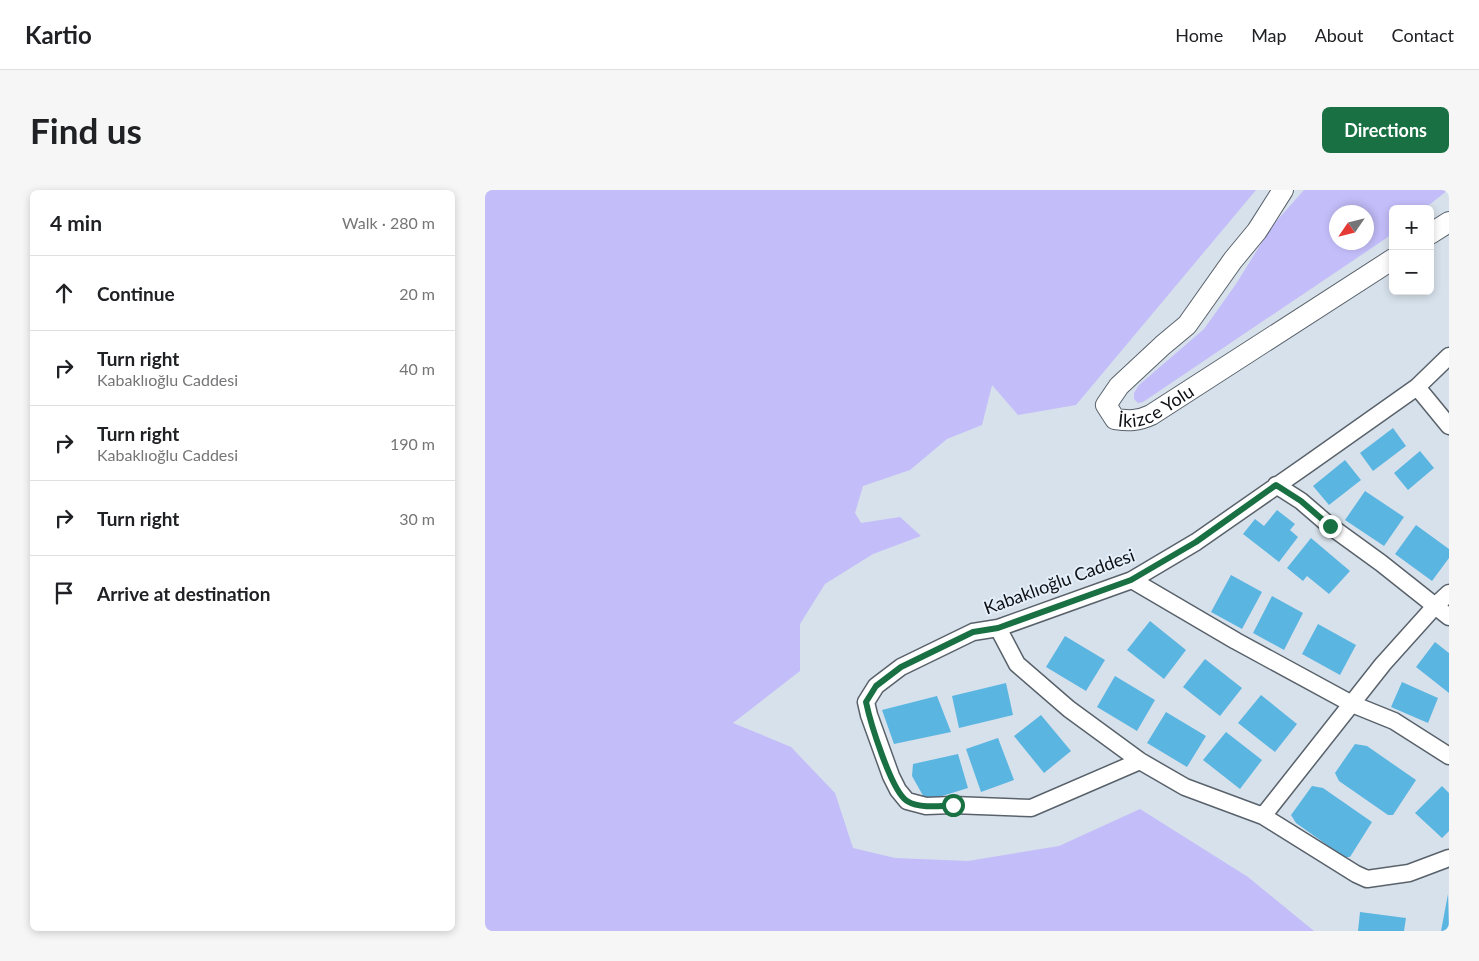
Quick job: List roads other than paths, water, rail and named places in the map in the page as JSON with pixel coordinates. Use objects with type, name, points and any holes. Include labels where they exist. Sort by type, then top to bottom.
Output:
[{"type":"street","name":"İkizce Yolu","points":[[1283,190],[1257,231],[1233,260],[1187,325],[1119,386],[1106,405],[1115,419],[1140,420],[1151,415],[1389,261]]},
{"type":"street","points":[[1434,231],[1449,222]]},
{"type":"street","name":"Kabaklıoğlu Caddesi","points":[[1140,761],[1031,808],[953,805],[926,806],[907,801],[898,790],[869,716],[866,702],[876,686],[901,667],[973,632],[998,628],[1131,580],[1196,542],[1417,387],[1449,356]]},
{"type":"street","points":[[1417,387],[1449,426]]},
{"type":"street","points":[[1276,485],[1301,501],[1330,526],[1381,563],[1449,617]]},
{"type":"street","points":[[1131,580],[1236,641],[1352,704],[1394,720],[1449,756]]},
{"type":"street","points":[[1263,816],[1383,664],[1435,605],[1449,593]]},
{"type":"street","points":[[998,628],[1017,664],[1069,709],[1140,761],[1185,787],[1263,816],[1367,879],[1409,873],[1449,858]]}]
